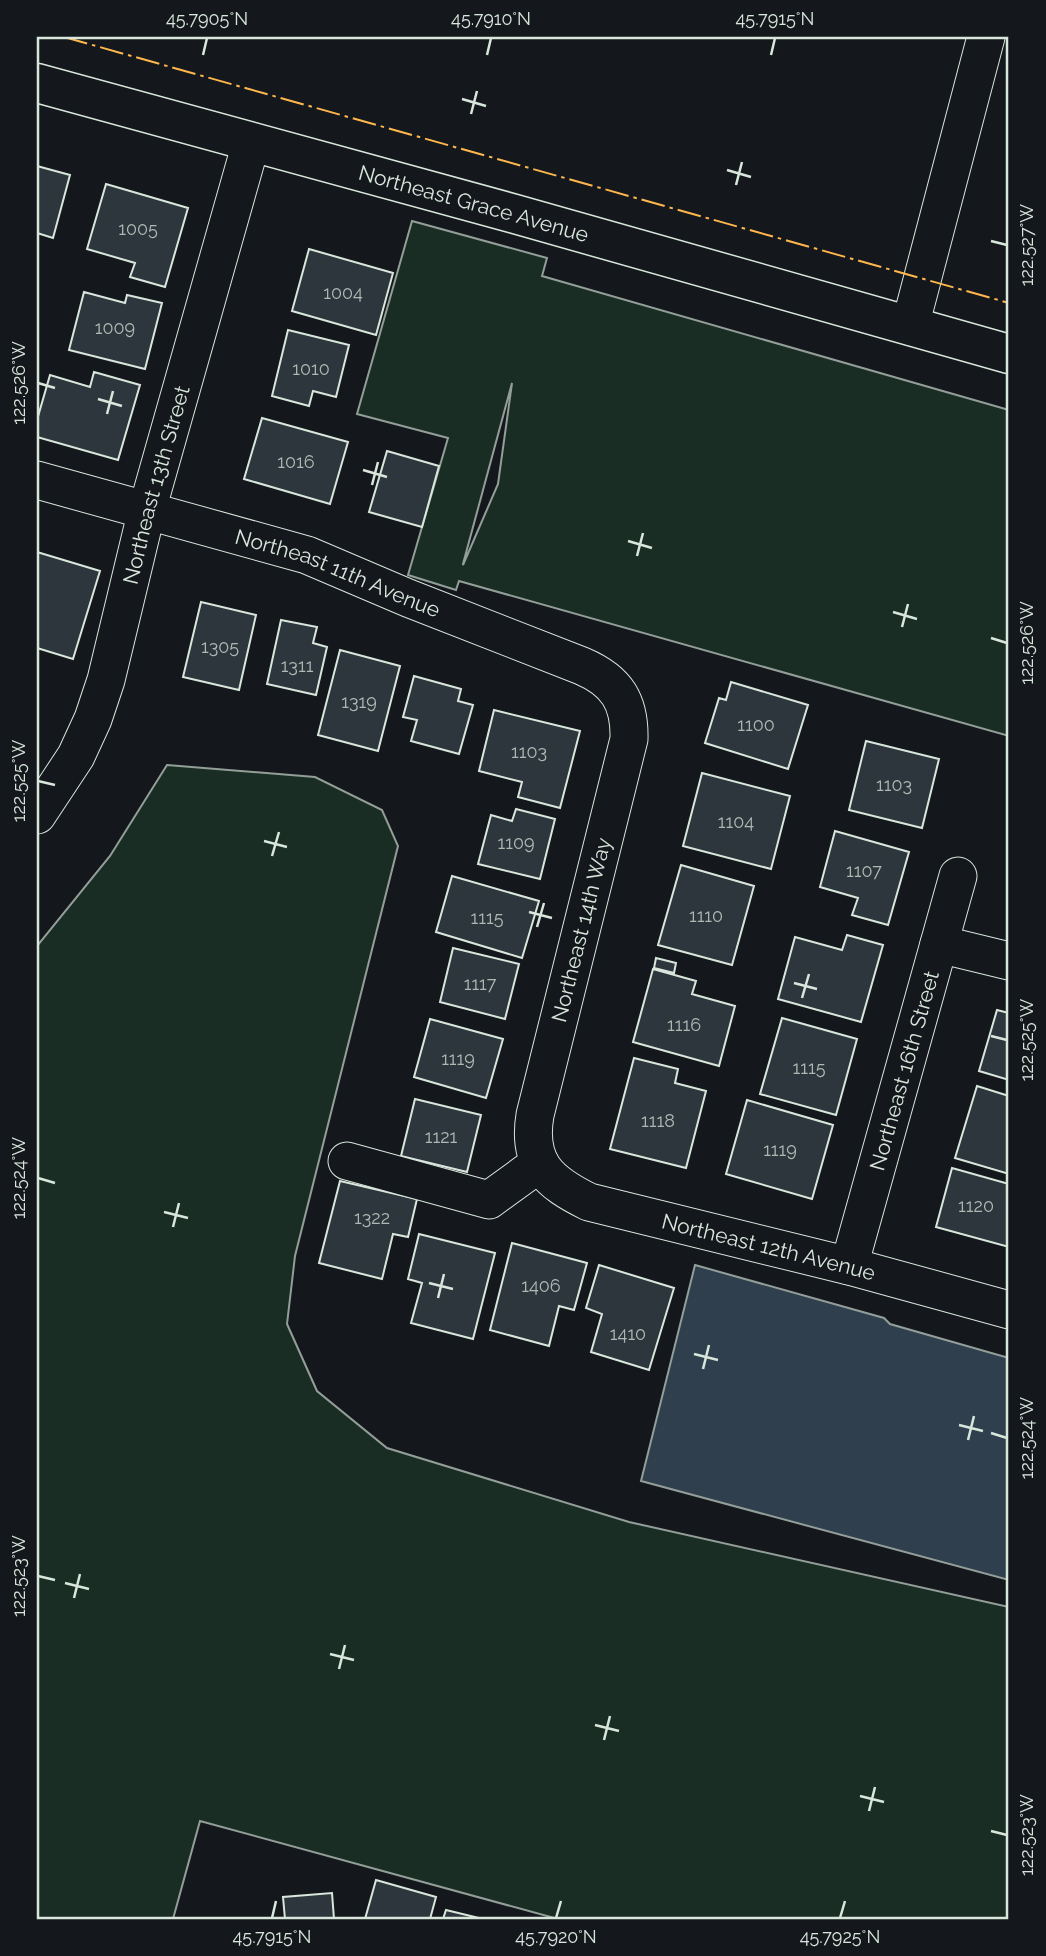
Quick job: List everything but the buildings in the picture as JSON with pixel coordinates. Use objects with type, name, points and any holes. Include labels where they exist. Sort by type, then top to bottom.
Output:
[{"type":"main road","name":"Northeast Grace Avenue","points":[[37,83],[515,214],[1009,354]]},
{"type":"street","points":[[910,326],[986,37]]},
{"type":"street","name":"Northeast 13th Street","points":[[37,815],[76,757],[106,680],[147,510],[251,143]]},
{"type":"street","name":"Northeast 11th Avenue","points":[[37,480],[269,543],[318,559],[408,598],[598,673],[612,684],[621,698]]},
{"type":"street","name":"Northeast 14th Way","points":[[540,1163],[534,1147],[535,1115],[629,739],[627,711],[621,698]]},
{"type":"street","name":"Northeast 16th Street","points":[[849,1266],[958,876]]},
{"type":"street","points":[[939,944],[1009,961]]},
{"type":"street","points":[[348,1161],[489,1200],[540,1163]]},
{"type":"street","name":"Northeast 12th Avenue","points":[[540,1163],[556,1184],[589,1202],[849,1266],[1009,1310]]},
{"type":"green space","points":[[412,221],[547,258],[542,276],[1009,410],[1009,736],[459,581],[456,590],[408,575],[448,438],[357,414]],"holes":[[[512,383],[498,484],[463,565]]]},
{"type":"green space","points":[[167,765],[315,777],[382,810],[398,846],[295,1256],[287,1324],[317,1391],[387,1448],[629,1522],[1009,1607],[1009,1919],[558,1919],[200,1821],[173,1919],[37,1919],[37,946],[110,856]]},
{"type":"water","points":[[695,1265],[884,1318],[890,1324],[1009,1358],[1009,1580],[641,1481]]},
{"type":"power","points":[[64,37],[1009,303]]}]
